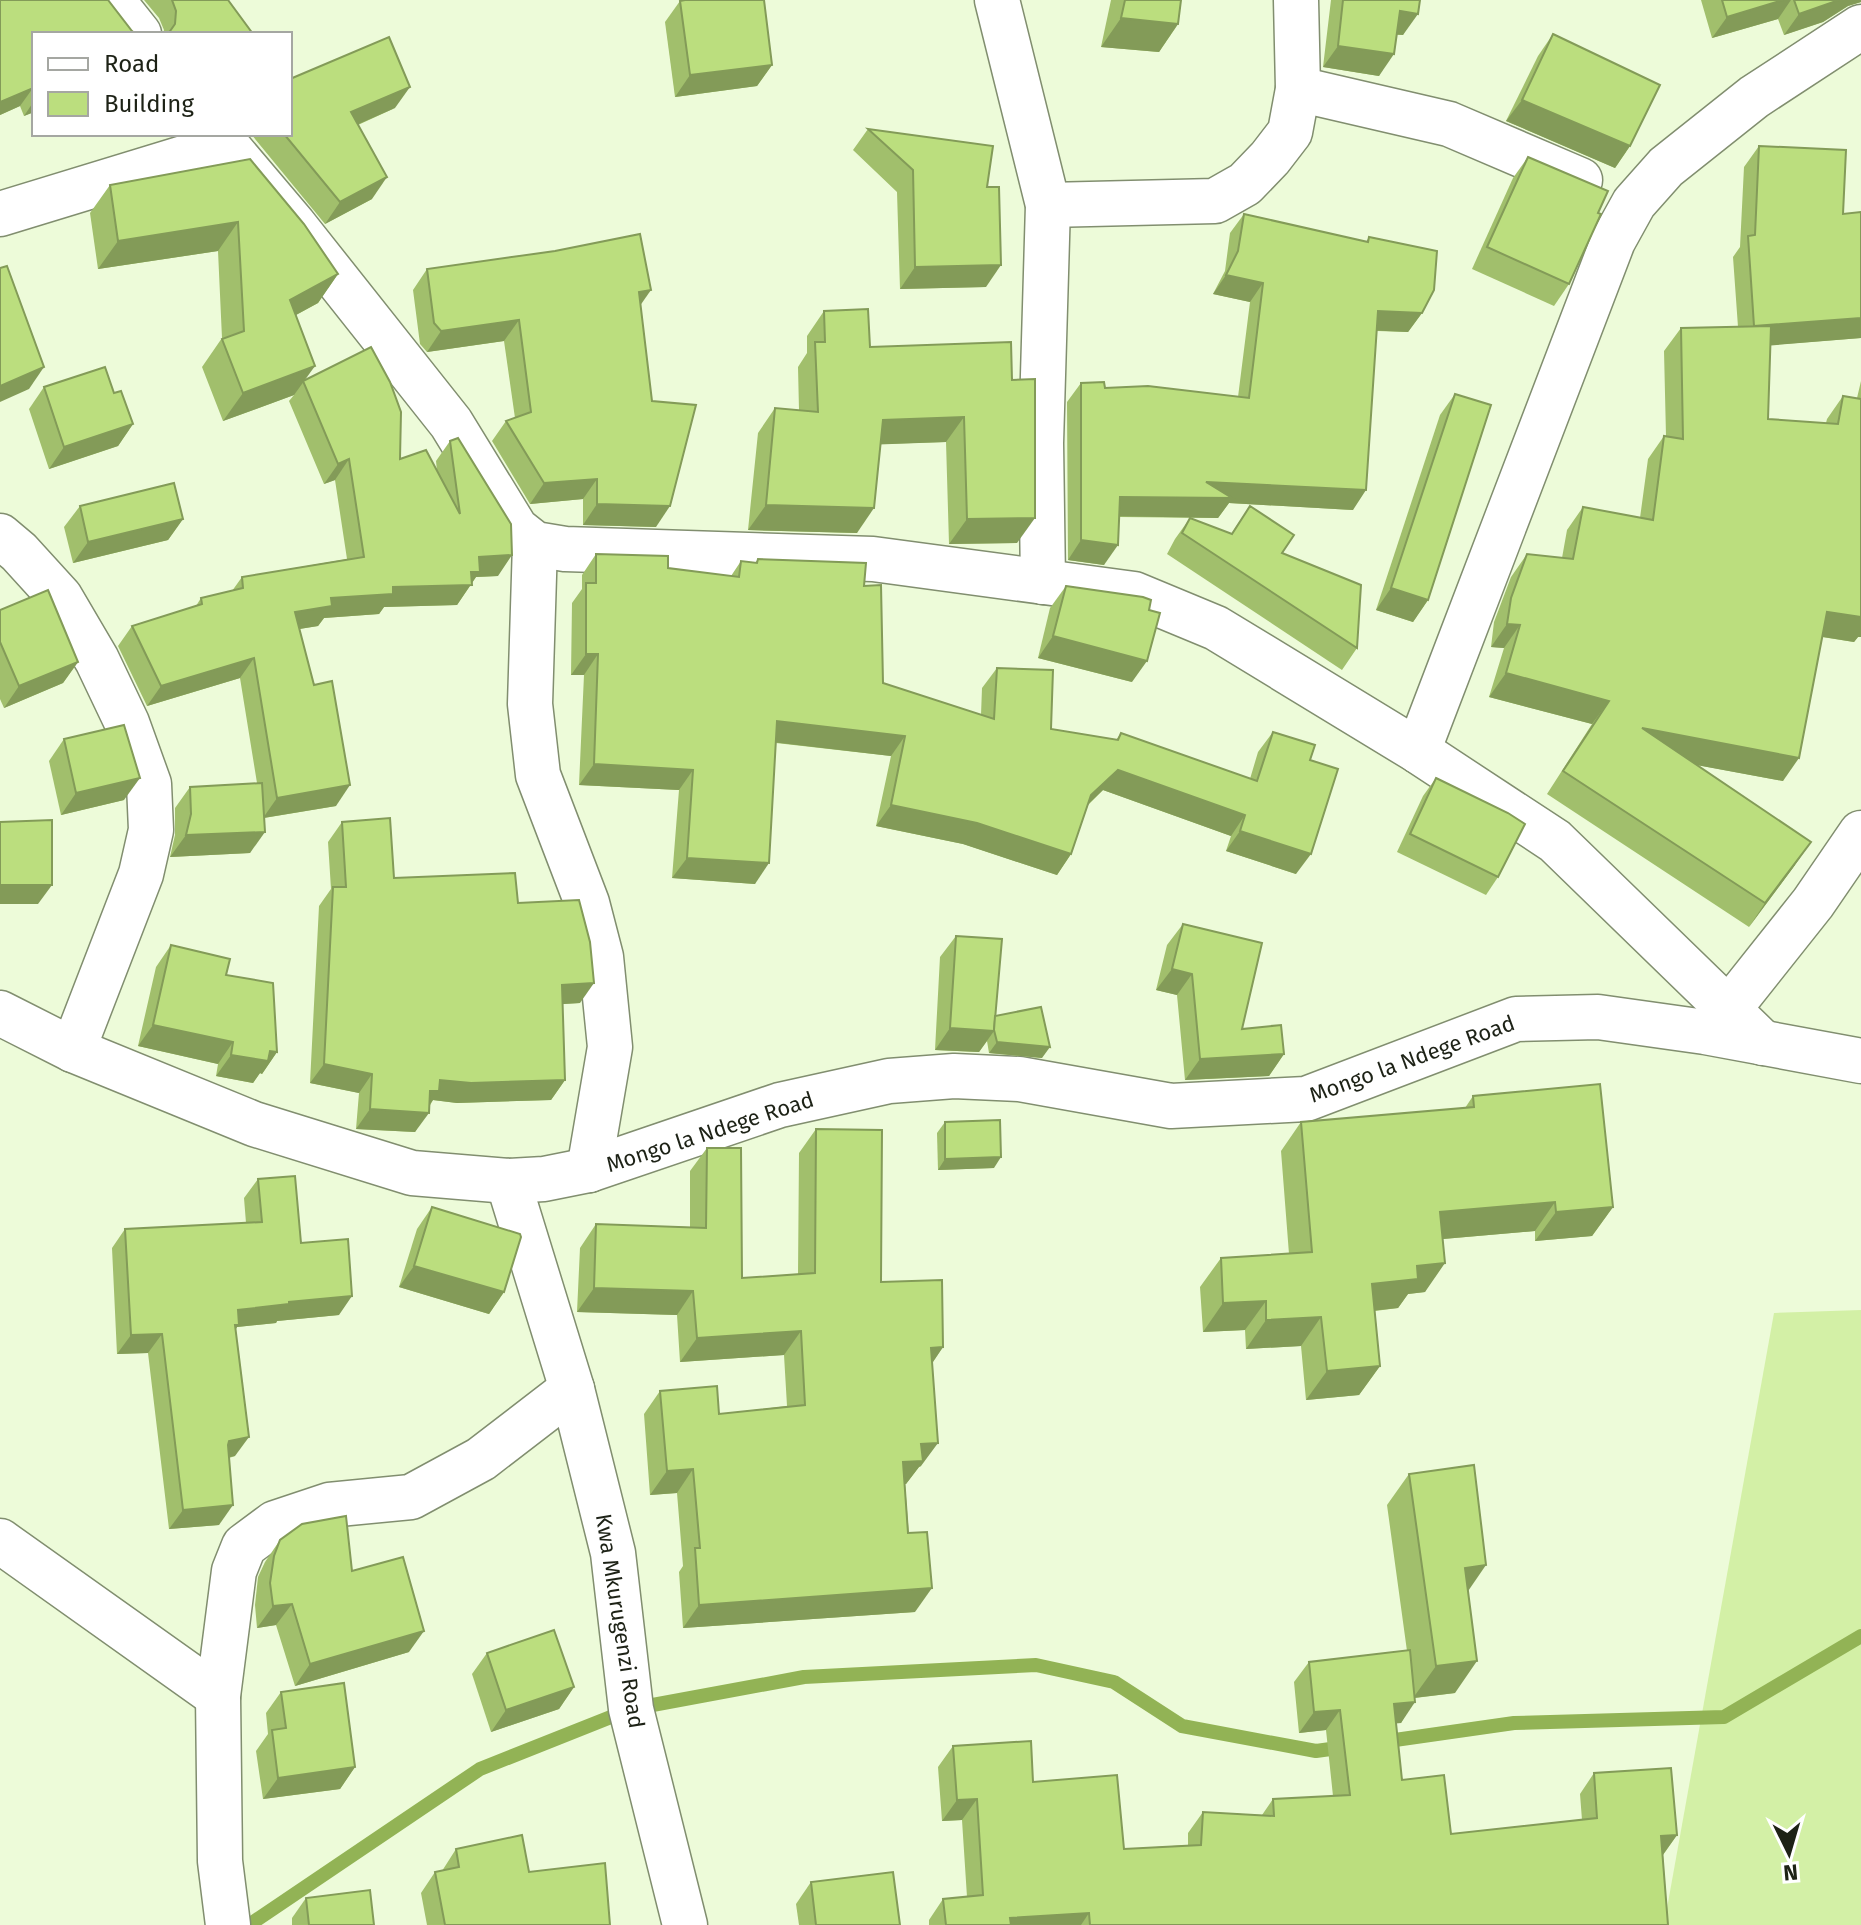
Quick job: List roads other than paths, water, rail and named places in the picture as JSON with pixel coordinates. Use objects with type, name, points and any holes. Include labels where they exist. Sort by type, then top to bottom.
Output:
[{"type":"street","points":[[112,0],[137,32]]},
{"type":"street","points":[[997,0],[1048,205],[1041,443],[1043,582]]},
{"type":"street","points":[[1048,205],[1215,201],[1245,184],[1290,132],[1298,89],[1296,0]]},
{"type":"street","points":[[1418,751],[1613,241],[1634,203],[1666,167],[1754,97],[1861,27]]},
{"type":"street","points":[[1298,89],[1449,124],[1634,203]]},
{"type":"street","points":[[0,214],[222,140],[294,225],[451,423],[516,529],[535,544],[565,549],[873,559],[1134,594],[1216,628],[1418,751],[1555,841],[1763,1043]]},
{"type":"street","points":[[0,536],[60,597],[97,660],[127,723],[149,784],[151,830],[141,874],[73,1050]]},
{"type":"street","points":[[535,544],[530,704],[538,775],[587,903],[601,957],[610,1047],[589,1170]]},
{"type":"street","points":[[1728,1010],[1813,903],[1861,833]]},
{"type":"street","name":"Mongo la Ndege Road","points":[[0,1013],[73,1050],[254,1124],[412,1173],[508,1181],[544,1179],[589,1170],[780,1105],[889,1081],[954,1076],[1019,1079],[1171,1106],[1306,1099],[1516,1019],[1598,1017],[1861,1061]]},
{"type":"street","name":"Kwa Mkurugenzi Road","points":[[508,1181],[572,1389],[613,1553],[631,1709],[685,1925]]},
{"type":"street","points":[[228,1925],[220,1861],[218,1696],[234,1571],[244,1546],[275,1523],[329,1505],[411,1497],[481,1459],[572,1389]]},
{"type":"street","points":[[0,1541],[218,1696]]},
{"type":"waterway","points":[[1381,1742],[1514,1723],[1724,1717],[1861,1636]]},
{"type":"waterway","points":[[249,1925],[480,1769],[631,1709],[804,1677],[1036,1665],[1114,1682],[1182,1726],[1316,1751],[1345,1747]]}]
